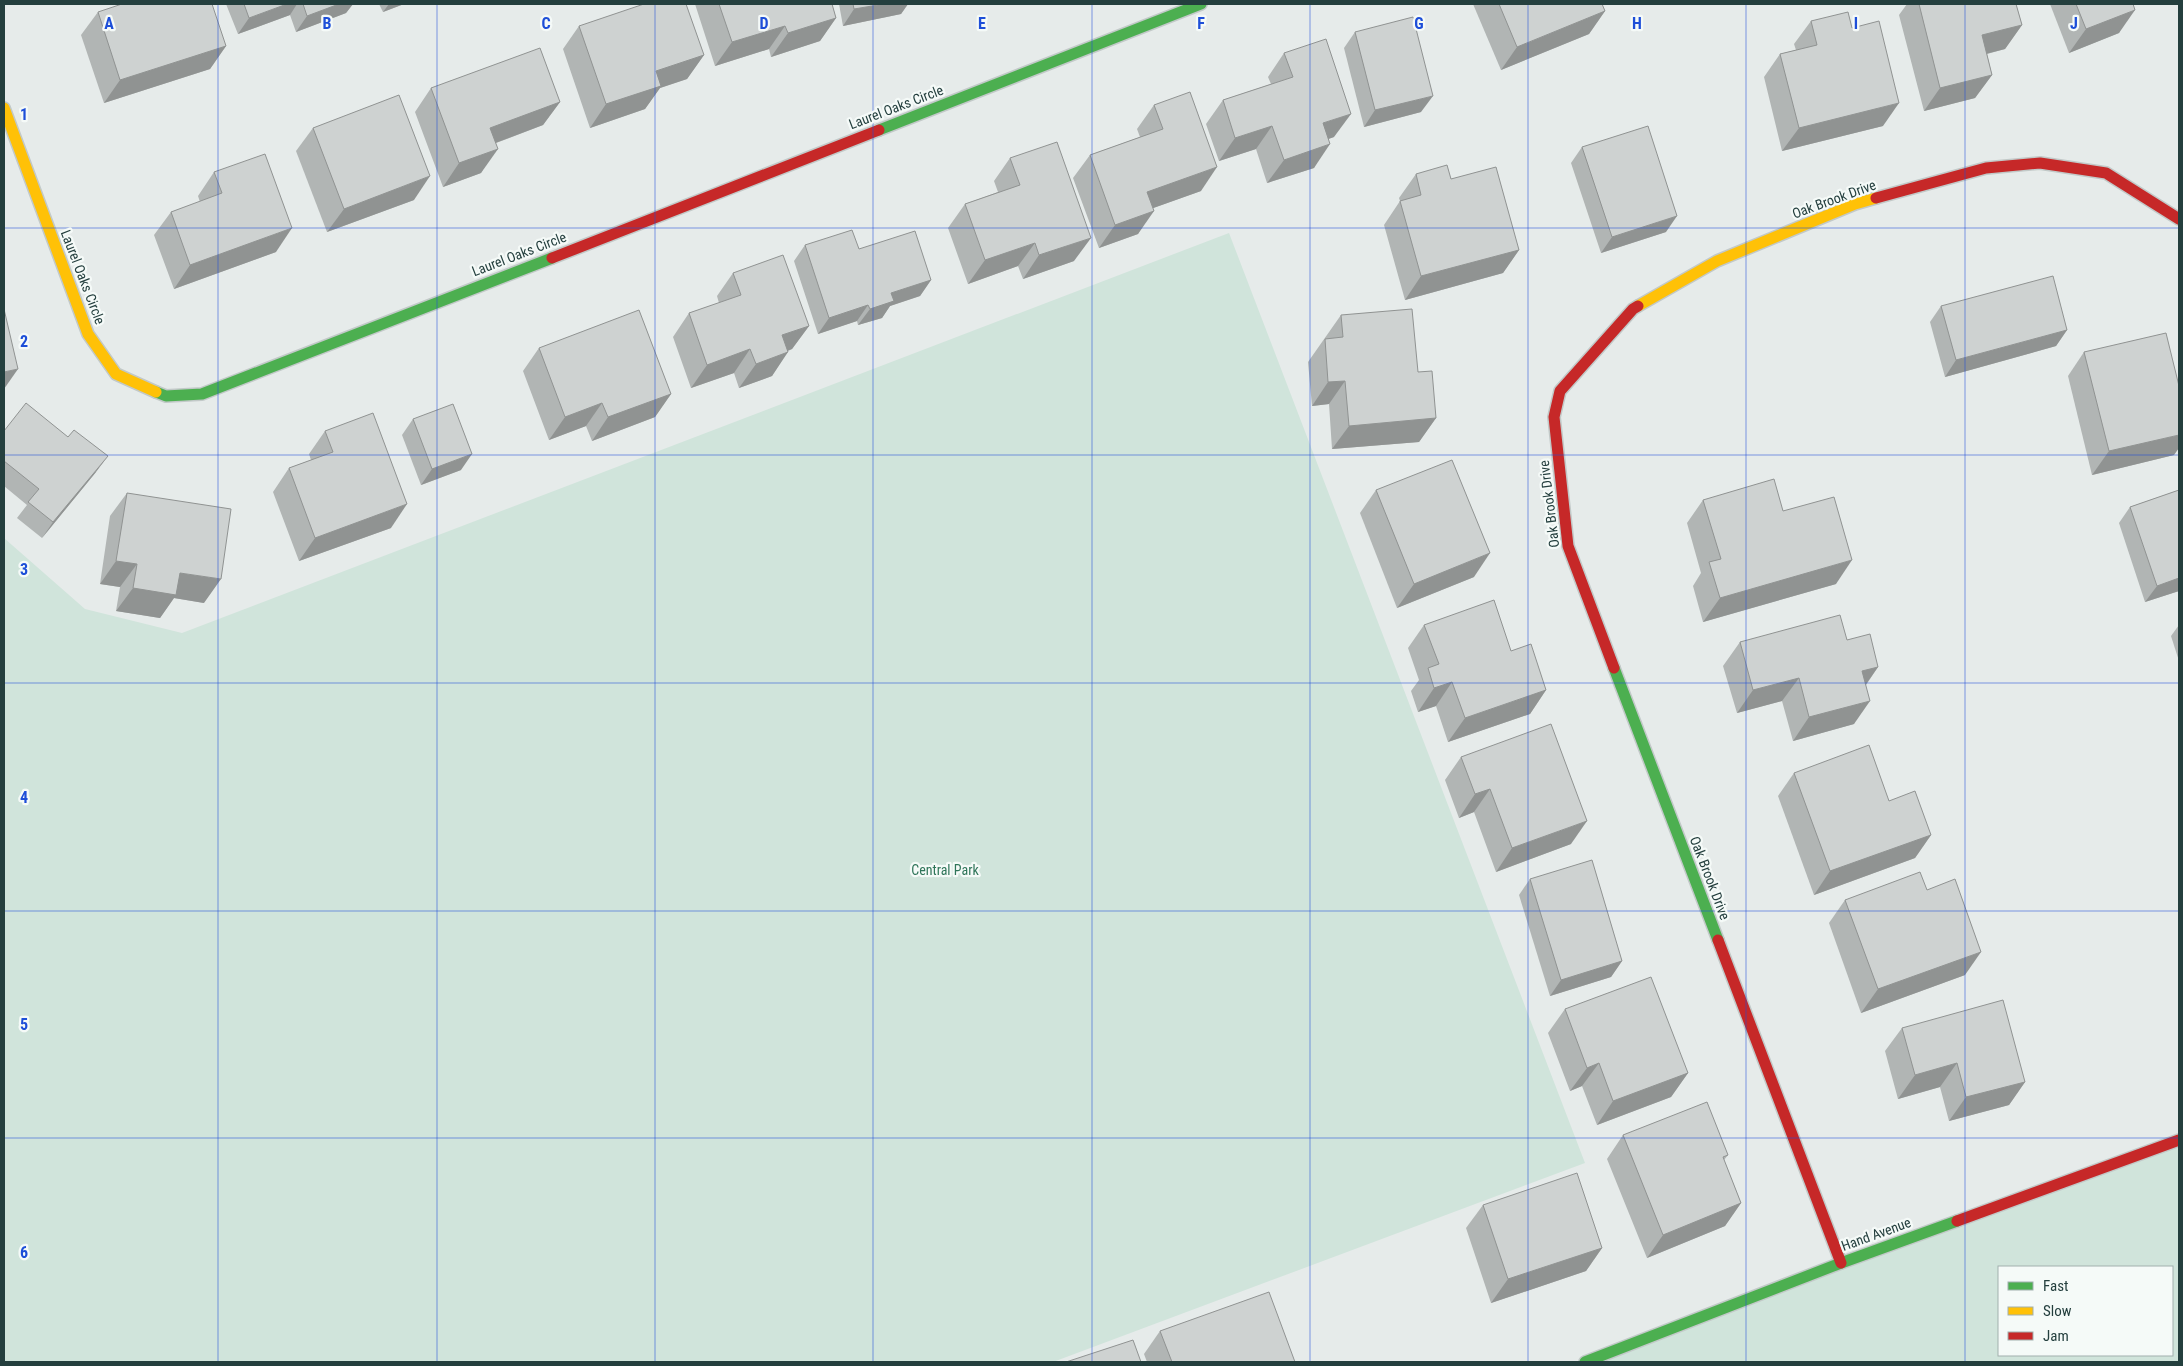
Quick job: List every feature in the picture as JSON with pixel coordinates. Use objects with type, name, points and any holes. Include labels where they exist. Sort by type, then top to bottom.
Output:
[{"type":"street","name":"Laurel Oaks Circle","points":[[4,108],[88,334],[116,374],[166,396],[202,394],[1201,4]]},
{"type":"street","name":"Oak Brook Drive","points":[[1841,1262],[1568,546],[1554,417],[1560,391],[1633,310],[1717,261],[1854,204],[1986,168],[2040,163],[2106,173],[2179,219]]},
{"type":"street","name":"Hand Avenue","points":[[1585,1362],[1841,1262],[2179,1140]]},
{"type":"green space","name":"Central Park","points":[[1229,233],[1585,1163],[1053,1362],[4,1362],[4,538],[85,609],[182,633]]},
{"type":"green space","points":[[2179,1140],[2179,1362],[1589,1362]]},
{"type":"building","points":[[122,4],[212,4],[226,46],[120,80],[98,12]]},
{"type":"building","points":[[244,4],[287,4],[249,18]]},
{"type":"building","points":[[303,4],[339,4],[307,16]]},
{"type":"building","points":[[644,4],[686,4],[704,55],[656,71],[661,86],[606,104],[579,26]]},
{"type":"building","points":[[719,4],[832,4],[836,18],[788,33],[785,26],[732,42]]},
{"type":"building","points":[[853,4],[884,4],[854,9]]},
{"type":"building","points":[[1499,4],[1602,4],[1605,11],[1517,47]]},
{"type":"building","points":[[1919,4],[2016,4],[2022,25],[1982,35],[1992,75],[1940,88]]},
{"type":"building","points":[[2076,4],[2133,4],[2135,10],[2086,29]]},
{"type":"building","points":[[1848,12],[1852,28],[1879,21],[1899,103],[1799,128],[1780,54],[1817,45],[1811,21]]},
{"type":"building","points":[[1413,17],[1433,96],[1375,110],[1355,32]]},
{"type":"building","points":[[1326,39],[1351,114],[1323,123],[1330,144],[1284,160],[1272,126],[1235,138],[1223,100],[1293,77],[1284,53]]},
{"type":"building","points":[[540,48],[560,102],[490,128],[498,149],[459,163],[431,88]]},
{"type":"building","points":[[1190,92],[1217,167],[1147,192],[1154,211],[1115,225],[1090,155],[1163,129],[1154,105]]},
{"type":"building","points":[[399,95],[430,176],[344,209],[313,128]]},
{"type":"building","points":[[1648,126],[1677,216],[1612,237],[1582,147]]},
{"type":"building","points":[[1057,142],[1091,238],[1039,255],[1035,243],[985,260],[965,204],[1020,185],[1010,158]]},
{"type":"building","points":[[265,154],[292,228],[190,265],[171,212],[222,193],[214,172]]},
{"type":"building","points":[[1447,165],[1451,179],[1496,167],[1519,250],[1421,276],[1400,201],[1421,195],[1416,174]]},
{"type":"building","points":[[852,230],[859,249],[915,231],[931,280],[891,293],[894,301],[870,309],[868,305],[829,318],[805,245]]},
{"type":"building","points":[[783,255],[809,326],[782,335],[788,352],[756,364],[750,349],[707,365],[689,313],[741,295],[733,273]]},
{"type":"building","points":[[2053,276],[2067,330],[1956,360],[1941,306]]},
{"type":"building","points":[[4,309],[18,369],[4,372]]},
{"type":"building","points":[[1412,309],[1418,372],[1432,371],[1436,418],[1349,426],[1345,381],[1328,382],[1325,339],[1343,337],[1341,315]]},
{"type":"building","points":[[639,310],[671,394],[608,417],[602,403],[565,417],[539,348]]},
{"type":"building","points":[[2166,333],[2179,386],[2179,435],[2109,451],[2084,352]]},
{"type":"building","points":[[26,403],[68,437],[74,430],[108,456],[53,522],[28,502],[39,489],[4,461],[4,431]]},
{"type":"building","points":[[453,404],[472,454],[432,469],[413,419]]},
{"type":"building","points":[[373,413],[407,504],[315,538],[289,468],[333,452],[325,431]]},
{"type":"building","points":[[1452,460],[1490,553],[1414,584],[1376,490]]},
{"type":"building","points":[[1774,479],[1783,511],[1834,497],[1852,560],[1720,598],[1709,562],[1721,559],[1703,500]]},
{"type":"building","points":[[2179,490],[2179,578],[2157,586],[2130,507]]},
{"type":"building","points":[[127,493],[231,509],[221,579],[180,573],[176,595],[133,588],[137,564],[116,561]]},
{"type":"building","points":[[1494,600],[1511,651],[1531,644],[1546,690],[1465,718],[1452,682],[1434,688],[1428,668],[1439,664],[1424,625]]},
{"type":"building","points":[[1840,615],[1847,640],[1870,634],[1878,667],[1862,671],[1870,701],[1809,717],[1799,678],[1753,690],[1740,642]]},
{"type":"building","points":[[1551,724],[1587,821],[1512,848],[1490,789],[1475,794],[1461,757]]},
{"type":"building","points":[[1869,745],[1889,801],[1915,791],[1931,835],[1830,871],[1794,773]]},
{"type":"building","points":[[1592,860],[1622,961],[1561,980],[1530,879]]},
{"type":"building","points":[[1920,872],[1927,890],[1955,879],[1981,952],[1878,989],[1845,900]]},
{"type":"building","points":[[1651,977],[1688,1073],[1613,1101],[1599,1063],[1587,1068],[1565,1009]]},
{"type":"building","points":[[2003,1000],[2025,1082],[1966,1097],[1957,1063],[1915,1075],[1902,1028]]},
{"type":"building","points":[[1707,1102],[1728,1155],[1723,1157],[1741,1203],[1663,1235],[1623,1135]]},
{"type":"building","points":[[1577,1173],[1602,1248],[1508,1279],[1483,1205]]},
{"type":"building","points":[[1269,1292],[1295,1362],[1172,1362],[1160,1331]]},
{"type":"building","points":[[1133,1340],[1141,1362],[1066,1362]]},
{"type":"traffic: fast","points":[[879,130],[1201,4]]},
{"type":"traffic: fast","points":[[156,392],[166,396],[202,394],[552,258]]},
{"type":"traffic: fast","points":[[1614,668],[1718,940]]},
{"type":"traffic: fast","points":[[1585,1362],[1841,1263],[1957,1221]]},
{"type":"traffic: slow","points":[[4,108],[88,334],[116,374],[156,392]]},
{"type":"traffic: slow","points":[[1638,306],[1717,261],[1855,204],[1876,198]]},
{"type":"traffic: jam","points":[[552,258],[879,130]]},
{"type":"traffic: jam","points":[[1876,198],[1986,168],[2040,163],[2106,173],[2179,219]]},
{"type":"traffic: jam","points":[[1614,668],[1568,546],[1554,417],[1560,391],[1633,309],[1638,306]]},
{"type":"traffic: jam","points":[[1718,940],[1841,1263]]},
{"type":"traffic: jam","points":[[1957,1221],[2179,1140]]}]
